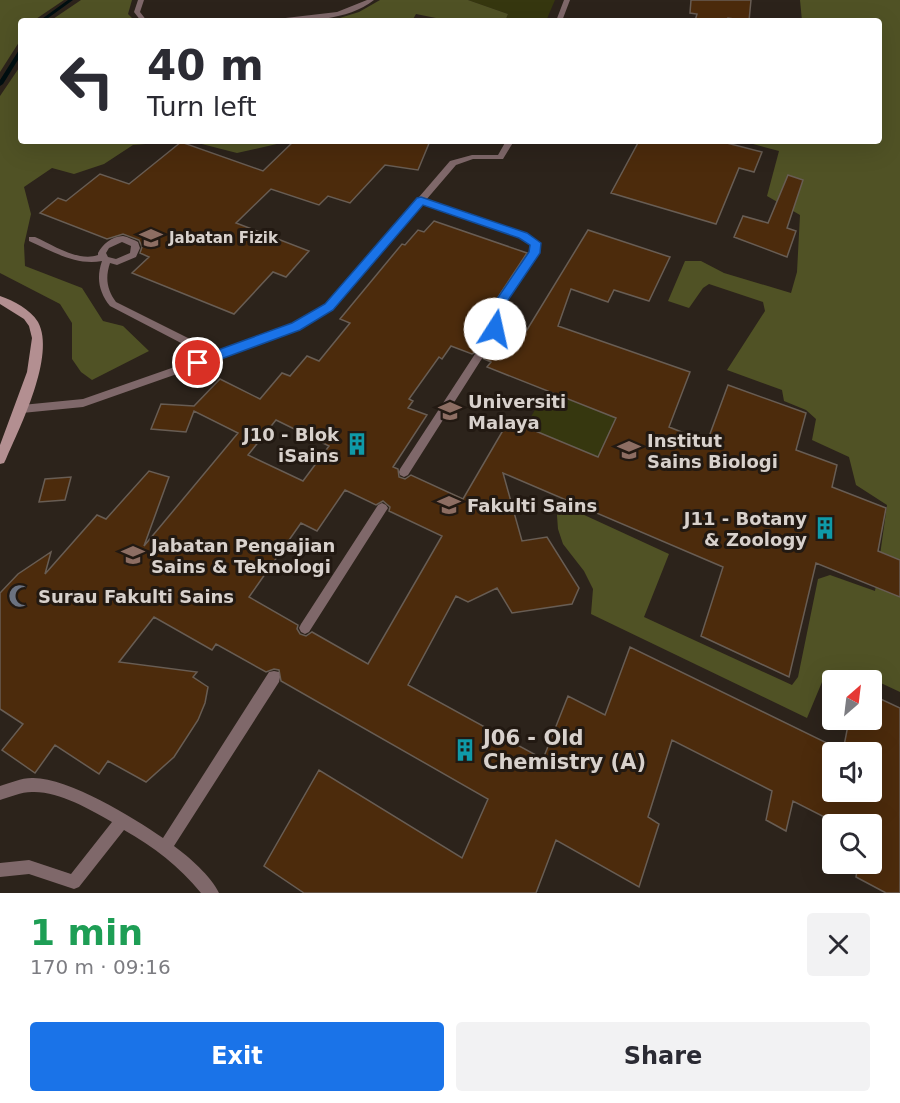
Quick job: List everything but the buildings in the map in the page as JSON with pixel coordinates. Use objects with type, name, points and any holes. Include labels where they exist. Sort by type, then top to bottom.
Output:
[{"type":"street","points":[[0,300],[26,315],[34,326],[36,349],[22,409],[0,459]]},
{"type":"lane","points":[[141,0],[137,12],[142,18]]},
{"type":"lane","points":[[307,18],[327,16],[357,8],[371,0]]},
{"type":"lane","points":[[560,18],[567,0]]},
{"type":"lane","points":[[22,409],[83,403],[296,326],[329,307],[453,163],[472,157],[500,157],[508,144]]},
{"type":"lane","points":[[421,201],[523,236],[535,243],[534,253],[494,312],[492,318],[495,329]]},
{"type":"lane","points":[[32,239],[83,260],[104,259],[101,274],[105,295],[113,304],[215,356]]},
{"type":"lane","points":[[404,472],[478,357]]},
{"type":"lane","points":[[305,628],[382,508]]},
{"type":"lane","points":[[164,849],[274,677]]},
{"type":"lane","points":[[0,793],[21,786],[36,785],[57,790],[89,804],[183,862],[211,893]]},
{"type":"lane","points":[[0,870],[29,867],[74,882],[121,822]]},
{"type":"shaded area","points":[[468,0],[555,0],[547,18],[506,18],[508,14]]},
{"type":"shaded area","points":[[546,391],[616,418],[598,457],[525,427]]},
{"type":"green space","points":[[0,0],[64,0],[37,18],[18,18],[18,44],[0,72]]},
{"type":"green space","points":[[81,0],[132,0],[128,14],[132,18],[54,18]]},
{"type":"green space","points":[[380,0],[468,0],[508,14],[506,18],[436,18],[416,14],[414,18],[340,18],[359,12]]},
{"type":"green space","points":[[800,0],[900,0],[900,692],[882,684],[882,670],[822,670],[822,682],[807,718],[591,614],[593,589],[584,571],[563,544],[558,529],[556,502],[669,554],[644,617],[792,685],[798,677],[818,579],[830,575],[875,591],[887,505],[856,485],[849,457],[812,440],[816,419],[806,410],[784,401],[782,390],[727,370],[765,311],[763,302],[709,284],[703,288],[689,308],[668,301],[685,261],[701,261],[724,273],[791,293],[797,272],[800,215],[767,196],[779,151],[753,144],[882,144],[882,18],[802,18]]},
{"type":"green space","points":[[18,69],[18,144],[146,144],[133,145],[104,164],[74,174],[52,168],[24,187],[31,214],[24,245],[25,266],[82,288],[103,321],[123,326],[149,351],[92,380],[81,372],[72,359],[72,323],[60,304],[0,273],[0,96]]},
{"type":"green space","points":[[202,144],[277,144],[237,153]]},
{"type":"waterway","points":[[45,18],[71,0]]},
{"type":"waterway","points":[[0,84],[18,56]]},
{"type":"place","name":"Jabatan Fizik","points":[[151,238]]},
{"type":"place","name":"Universiti Malaya","points":[[450,411]]},
{"type":"place","name":"J10 - Blok iSains","points":[[357,444]]},
{"type":"place","name":"Institut Sains Biologi","points":[[629,450]]},
{"type":"place","name":"Fakulti Sains","points":[[449,505]]},
{"type":"place","name":"J11 - Botany & Zoology","points":[[825,528]]},
{"type":"place","name":"Jabatan Pengajian Sains & Teknologi","points":[[133,555]]},
{"type":"place","name":"Surau Fakulti Sains","points":[[20,596]]},
{"type":"place","name":"J06 - Old Chemistry (A)","points":[[465,750]]},
{"type":"route","points":[[198,363],[296,326],[329,307],[421,201],[523,236],[535,243],[534,253],[494,312],[492,318],[495,329]]}]
